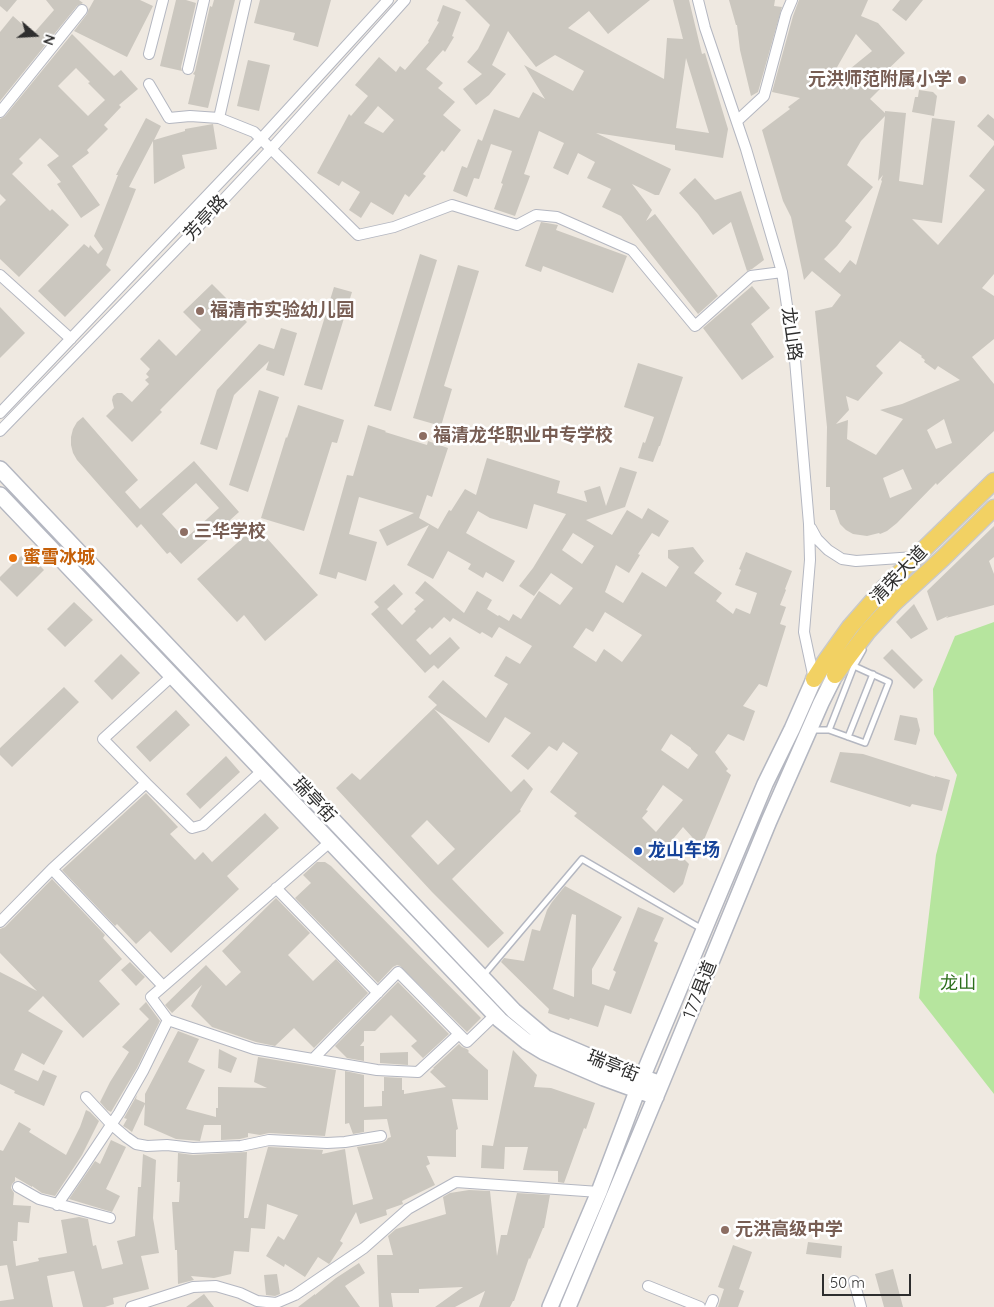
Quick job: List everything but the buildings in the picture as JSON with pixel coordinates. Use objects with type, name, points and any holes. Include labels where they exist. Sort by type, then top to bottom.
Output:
[{"type":"main road","name":"瑞亭街","points":[[0,469],[514,1011],[546,1038],[609,1065],[640,1084]]},
{"type":"main road","name":"清荣大道","points":[[814,679],[850,627],[885,587],[994,481]]},
{"type":"main road","name":"瑞亭街","points":[[0,495],[495,1015],[526,1041],[544,1052],[658,1091]]},
{"type":"main road","name":"清荣大道","points":[[835,676],[868,631],[994,508]]},
{"type":"main road","name":"177县道","points":[[568,1307],[769,821],[821,703],[835,676]]},
{"type":"main road","name":"177县道","points":[[550,1307],[704,931],[766,784],[814,679]]},
{"type":"street","points":[[149,54],[163,0]]},
{"type":"street","points":[[188,69],[204,0]]},
{"type":"street","points":[[220,118],[246,0]]},
{"type":"street","name":"芳亭路","points":[[0,413],[261,139],[388,0]]},
{"type":"street","name":"芳亭路","points":[[0,431],[194,231],[406,0]]},
{"type":"street","name":"龙山路","points":[[698,0],[705,28],[746,149],[782,272],[795,360],[809,524],[810,560],[804,632],[814,679]]},
{"type":"street","points":[[737,122],[764,96],[786,14],[792,0]]},
{"type":"street","points":[[0,112],[82,10]]},
{"type":"street","points":[[149,84],[170,118],[190,116],[220,118],[254,132],[358,235],[394,227],[452,204],[517,224],[536,215],[557,217],[632,250],[695,326],[751,276],[782,272]]},
{"type":"street","points":[[0,275],[71,339]]},
{"type":"street","points":[[809,524],[817,539],[828,550],[842,559],[856,561],[916,557]]},
{"type":"street","points":[[172,676],[103,739],[192,828],[203,825],[262,771]]},
{"type":"street","points":[[0,922],[52,869],[146,783]]},
{"type":"street","points":[[330,842],[151,997],[168,1020],[254,1048],[377,1070],[418,1072],[459,1034]]},
{"type":"street","points":[[52,869],[163,986]]},
{"type":"street","points":[[276,888],[378,993]]},
{"type":"street","points":[[313,1059],[398,972],[467,1042],[495,1015]]},
{"type":"street","points":[[57,1205],[112,1125],[143,1071],[168,1020]]},
{"type":"street","points":[[86,1097],[126,1137],[136,1144],[147,1146],[167,1145],[193,1148],[241,1146],[269,1140],[327,1143],[381,1136]]},
{"type":"street","points":[[131,1307],[193,1287],[216,1286],[240,1293],[256,1301],[276,1304],[294,1295],[364,1248],[408,1209],[456,1182],[598,1192]]},
{"type":"street","points":[[18,1187],[39,1199],[110,1218]]},
{"type":"street","points":[[854,1281],[861,1307]]},
{"type":"street","points":[[648,1286],[700,1307]]},
{"type":"lane","points":[[829,730],[854,666],[862,651],[868,631]]},
{"type":"lane","points":[[810,730],[829,730],[865,743],[889,682],[854,666]]},
{"type":"lane","points":[[848,737],[873,674]]},
{"type":"lane","points":[[482,978],[582,859],[704,931]]},
{"type":"green space","name":"龙山","points":[[994,622],[994,1094],[919,998],[936,855],[957,775],[934,734],[933,689],[955,636]]},
{"type":"place","name":"元洪师范附属小学","points":[[962,80]]},
{"type":"place","name":"福清市实验幼儿园","points":[[200,311]]},
{"type":"place","name":"福清龙华职业中专学校","points":[[423,436]]},
{"type":"place","name":"三华学校","points":[[184,532]]},
{"type":"place","name":"蜜雪冰城","points":[[13,558]]},
{"type":"place","name":"龙山车场","points":[[638,851]]},
{"type":"place","name":"元洪高级中学","points":[[725,1230]]}]
